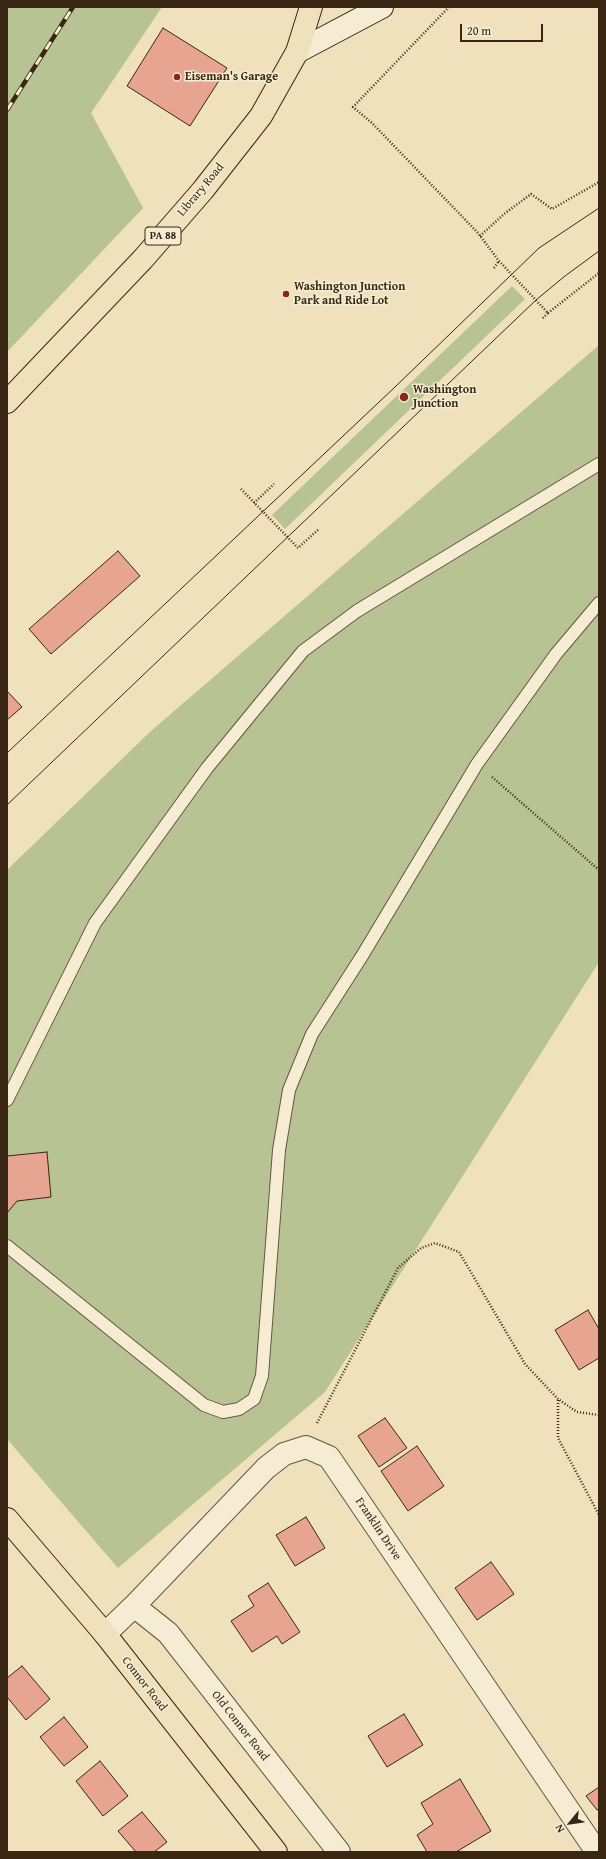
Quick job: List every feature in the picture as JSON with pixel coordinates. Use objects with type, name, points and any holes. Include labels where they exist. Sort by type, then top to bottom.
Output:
[{"type":"main road","name":"Library Road","points":[[7,402],[143,259],[204,190],[261,116],[297,52],[311,7]]},
{"type":"main road","name":"Connor Road","points":[[7,1519],[105,1634],[276,1852]]},
{"type":"street","points":[[297,52],[382,7]]},
{"type":"street","points":[[105,1634],[134,1606],[266,1468],[284,1454],[306,1447]]},
{"type":"street","name":"Franklin Drive","points":[[306,1447],[329,1457],[598,1852]]},
{"type":"street","name":"Old Connor Road","points":[[134,1606],[168,1634],[339,1852]]},
{"type":"lane","points":[[7,1100],[95,923],[208,768],[304,651],[357,611],[599,464]]},
{"type":"lane","points":[[7,1246],[204,1405],[223,1412],[240,1410],[254,1399],[262,1376],[279,1150],[289,1090],[312,1034],[362,956],[477,764],[556,654],[599,603]]},
{"type":"path","points":[[448,7],[353,108],[372,123],[480,236],[499,261],[548,313]]},
{"type":"path","points":[[480,236],[504,214],[531,194],[552,209],[599,182]]},
{"type":"path","points":[[494,268],[499,261]]},
{"type":"path","points":[[542,319],[599,273]]},
{"type":"path","points":[[254,503],[274,484]]},
{"type":"path","points":[[241,489],[298,548],[319,529]]},
{"type":"path","points":[[477,764],[599,870]]},
{"type":"path","points":[[306,1447],[318,1420],[398,1268],[421,1248],[435,1243],[459,1252],[525,1364],[558,1399],[578,1412],[599,1415]]},
{"type":"path","points":[[558,1399],[558,1438],[599,1515]]},
{"type":"green space","points":[[7,7],[162,7],[91,113],[143,208],[7,352]]},
{"type":"green space","points":[[512,286],[525,299],[285,529],[272,515]]},
{"type":"green space","points":[[599,345],[599,962],[325,1392],[118,1568],[7,1439],[7,870],[151,731]]},
{"type":"building","name":"Eiseman's Garage","points":[[163,28],[227,68],[190,126],[127,86]]},
{"type":"building","points":[[118,551],[140,576],[51,654],[29,629]]},
{"type":"building","points":[[7,691],[22,707],[7,720]]},
{"type":"building","points":[[47,1152],[51,1197],[17,1201],[7,1213],[7,1156]]},
{"type":"building","points":[[588,1310],[599,1329],[599,1358],[579,1370],[555,1330]]},
{"type":"building","points":[[385,1418],[407,1448],[379,1467],[358,1436]]},
{"type":"building","points":[[417,1446],[444,1486],[408,1511],[381,1471]]},
{"type":"building","points":[[306,1517],[325,1548],[295,1566],[276,1535]]},
{"type":"building","points":[[491,1562],[514,1594],[477,1620],[455,1588]]},
{"type":"building","points":[[268,1583],[300,1632],[282,1644],[277,1636],[252,1652],[231,1621],[254,1606],[248,1596]]},
{"type":"building","points":[[22,1666],[50,1699],[26,1720],[7,1697],[7,1678]]},
{"type":"building","points":[[404,1714],[423,1745],[387,1767],[368,1736]]},
{"type":"building","points":[[64,1717],[88,1747],[64,1766],[40,1737]]},
{"type":"building","points":[[100,1761],[128,1796],[103,1816],[76,1781]]},
{"type":"building","points":[[460,1779],[491,1831],[456,1852],[427,1852],[417,1835],[433,1824],[421,1803]]},
{"type":"building","points":[[599,1787],[599,1809],[597,1810],[586,1796]]},
{"type":"building","points":[[142,1812],[167,1842],[154,1852],[136,1852],[118,1831]]},
{"type":"tram line","points":[[7,753],[395,387],[539,248],[599,208]]},
{"type":"tram line","points":[[7,805],[536,300],[599,251]]},
{"type":"railway","points":[[7,110],[73,7]]},
{"type":"place","name":"Eiseman's Garage","points":[[177,77]]},
{"type":"place","name":"Washington Junction Park and Ride Lot","points":[[286,294]]},
{"type":"place","name":"Washington Junction","points":[[404,397]]}]
